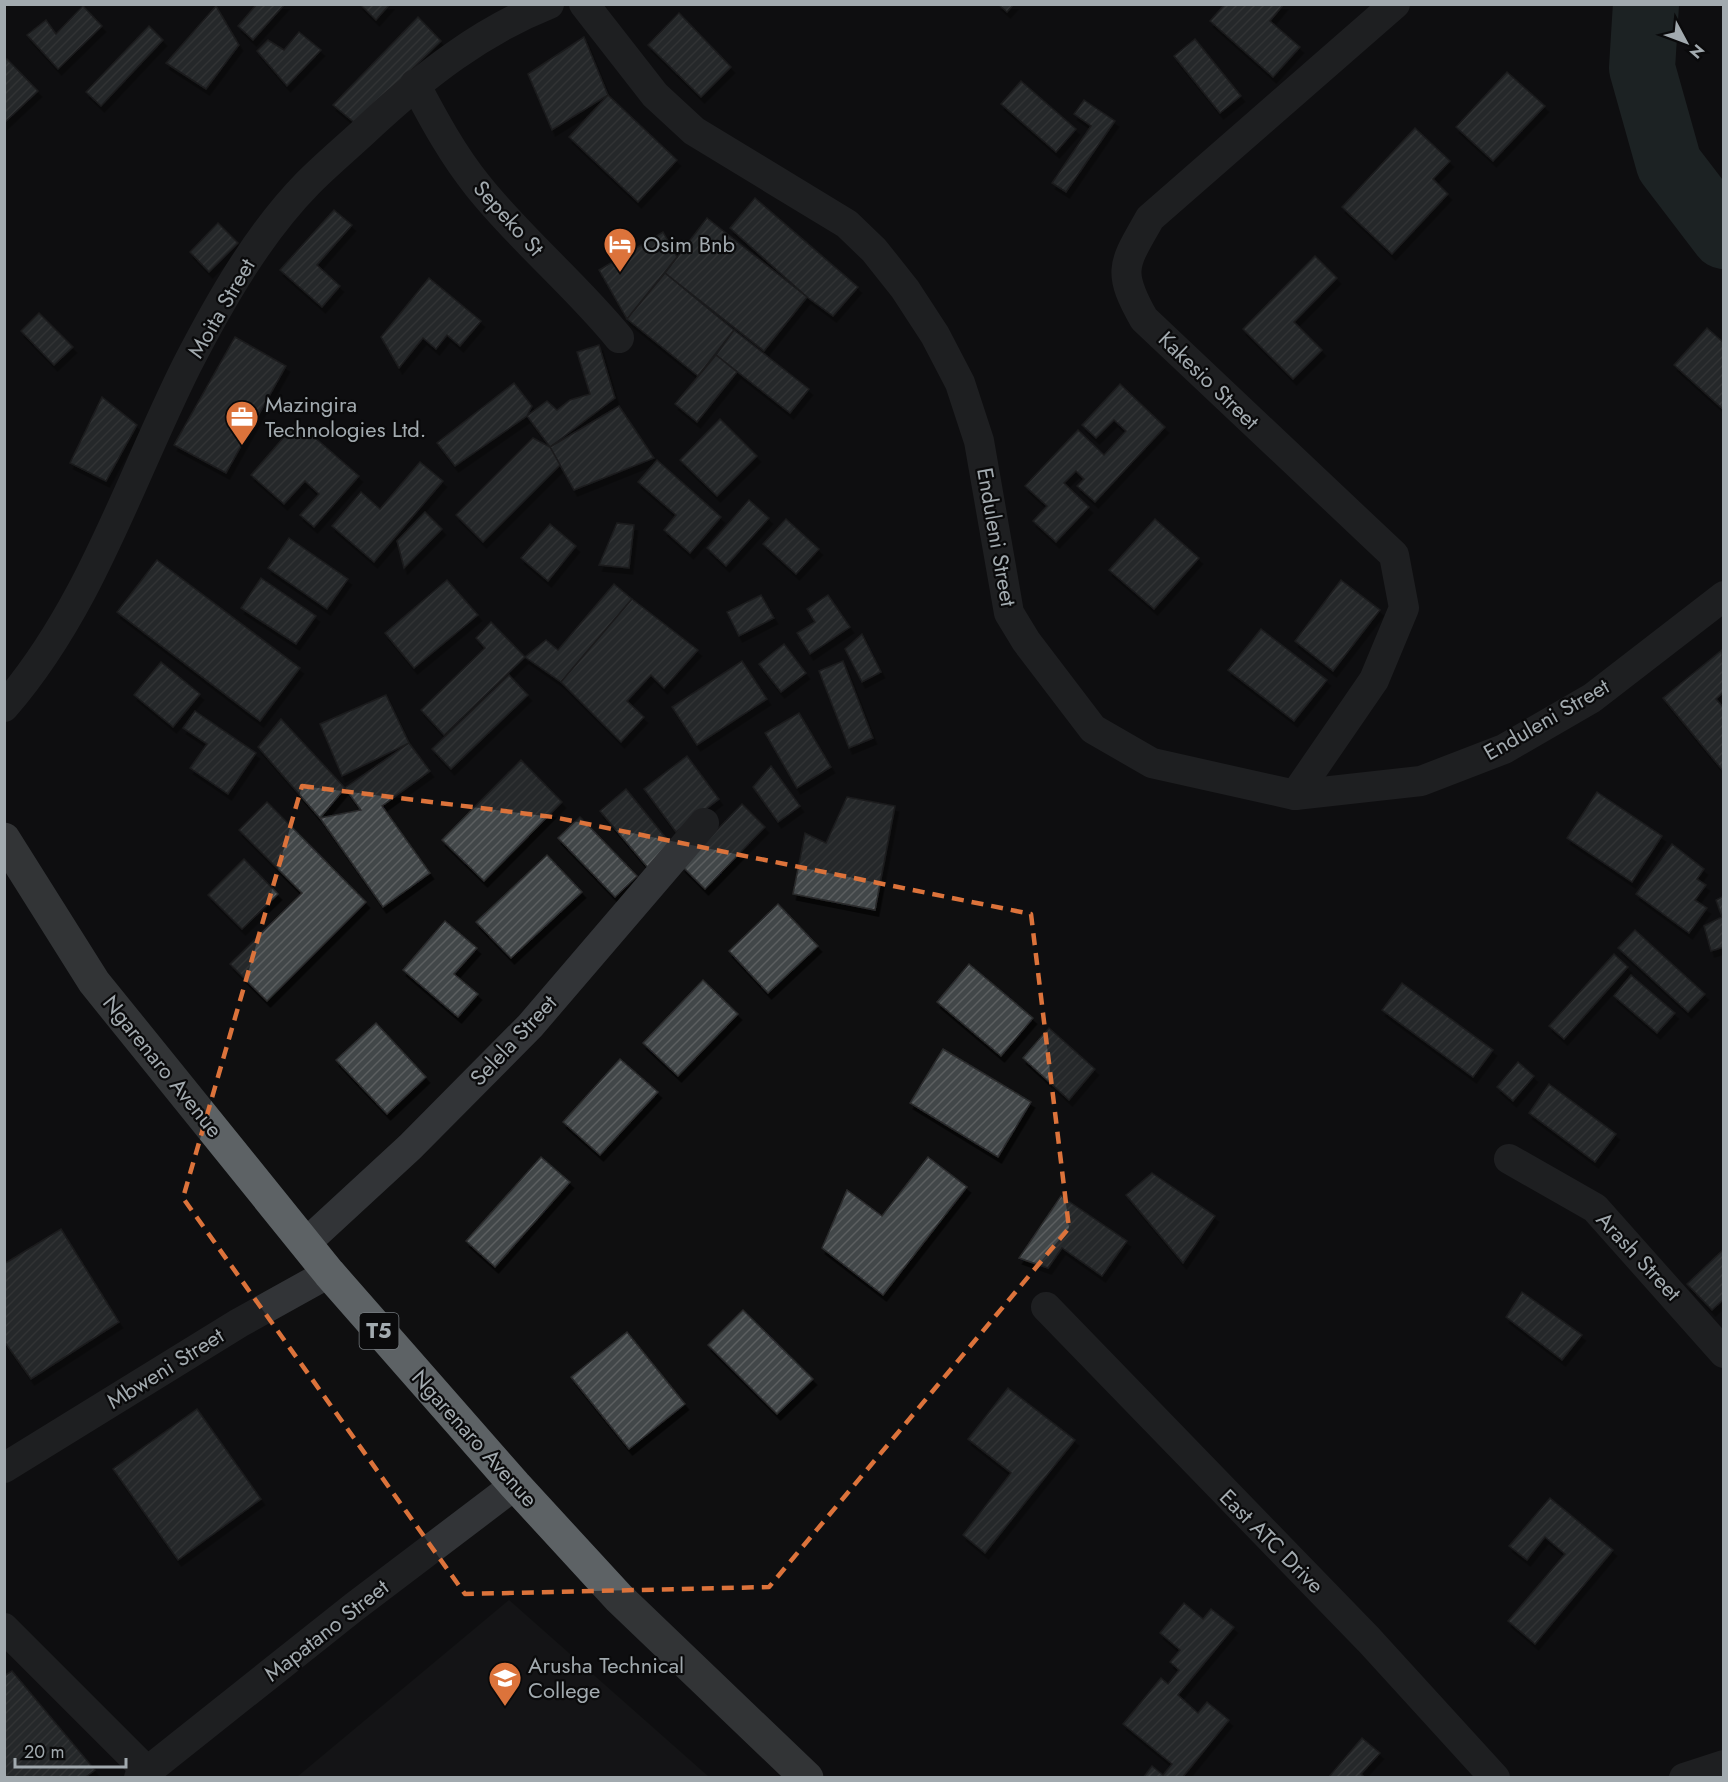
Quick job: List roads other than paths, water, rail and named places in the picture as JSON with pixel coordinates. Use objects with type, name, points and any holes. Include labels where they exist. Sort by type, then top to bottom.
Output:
[{"type":"highway","name":"Ngarenaro Avenue","points":[[4,839],[94,982],[307,1242],[328,1273],[515,1485],[619,1598],[807,1778]]},
{"type":"street","name":"Moita Street","points":[[4,707],[33,674],[73,611],[187,366],[247,261],[308,184],[415,84],[462,49],[523,14],[549,4]]},
{"type":"street","name":"Enduleni Street","points":[[584,4],[655,95],[694,131],[847,224],[874,250],[905,289],[960,383],[979,441],[1009,613],[1026,641],[1092,729],[1152,763],[1295,795],[1421,781],[1504,749],[1592,698],[1724,596]]},
{"type":"street","name":"Kakesio Street","points":[[1295,795],[1374,680],[1404,608],[1394,555],[1144,319],[1128,292],[1125,261],[1149,218],[1395,4]]},
{"type":"street","name":"Sepeko St","points":[[415,84],[440,130],[478,187],[592,305],[619,338]]},
{"type":"street","name":"Selela Street","points":[[307,1242],[410,1148],[530,1026],[704,824]]},
{"type":"street","name":"Arash Street","points":[[1509,1159],[1595,1208],[1724,1353]]},
{"type":"street","name":"Mbweni Street","points":[[4,1468],[239,1323],[328,1273]]},
{"type":"street","name":"East ATC Drive","points":[[1046,1307],[1369,1640],[1495,1778]]},
{"type":"street","name":"Mapatano Street","points":[[143,1774],[354,1607],[515,1485]]},
{"type":"street","points":[[4,1628],[143,1774]]},
{"type":"street","points":[[1684,1778],[1724,1765]]},
{"type":"waterway","points":[[1646,4],[1642,68],[1669,164],[1724,236]]},
{"type":"place","name":"Osim Bnb","points":[[620,273]]},
{"type":"place","name":"Mazingira Technologies Ltd.","points":[[242,446]]},
{"type":"place","name":"Arusha Technical College","points":[[505,1707]]}]
